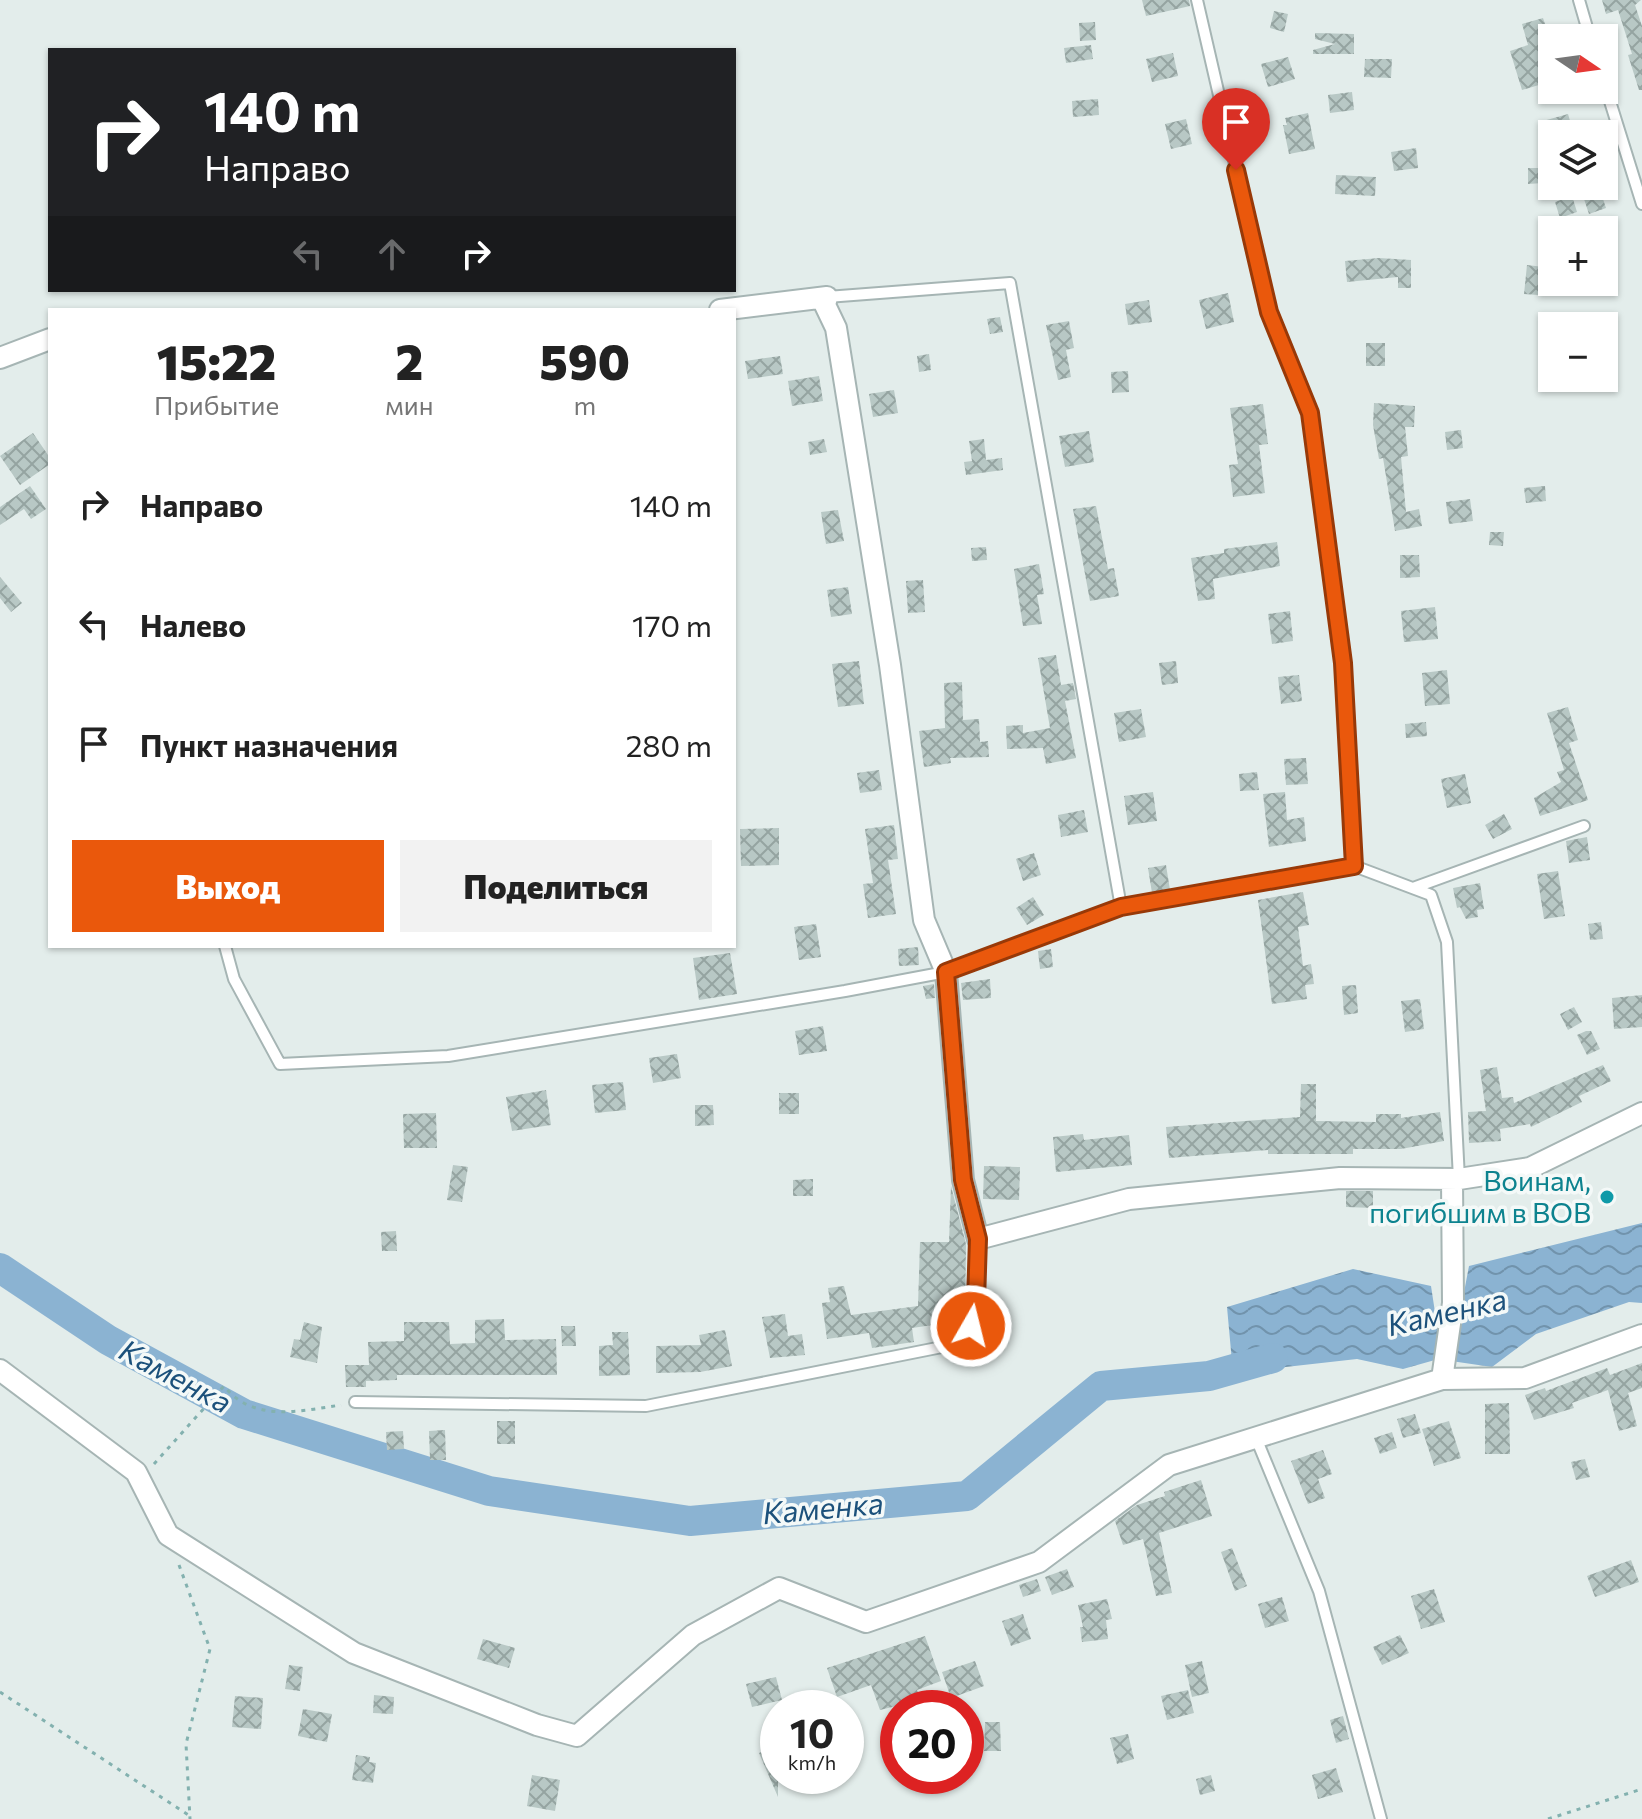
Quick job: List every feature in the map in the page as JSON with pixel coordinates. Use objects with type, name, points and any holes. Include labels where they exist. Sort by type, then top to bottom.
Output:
[{"type":"street","points":[[736,308],[827,297],[825,305],[836,328],[890,665],[924,920],[946,972],[963,1180],[978,1239],[1129,1199],[1340,1178],[1456,1179],[1530,1168],[1642,1113]]},
{"type":"street","points":[[0,358],[48,340]]},
{"type":"street","points":[[1442,1379],[1453,1303],[1456,1179]]},
{"type":"street","points":[[0,1370],[136,1472],[168,1535],[341,1645],[537,1725],[577,1736],[693,1635],[779,1588],[866,1622],[1039,1562],[1169,1465],[1442,1379],[1525,1378],[1642,1335]]},
{"type":"lane","points":[[1197,0],[1269,312],[1310,413],[1343,663],[1354,866]]},
{"type":"lane","points":[[1579,0],[1586,24]]},
{"type":"lane","points":[[1611,104],[1642,204]]},
{"type":"lane","points":[[827,297],[1010,283],[1121,907]]},
{"type":"lane","points":[[1413,888],[1584,826]]},
{"type":"lane","points":[[226,948],[234,979],[280,1064],[448,1056],[946,972],[1121,907],[1354,866],[1431,895],[1447,942],[1456,1179]]},
{"type":"lane","points":[[355,1402],[646,1406],[947,1346],[971,1326],[976,1301],[978,1239]]},
{"type":"lane","points":[[1256,1438],[1319,1591],[1381,1819]]},
{"type":"path","points":[[136,1472],[157,1462],[216,1391],[224,1386],[234,1399],[261,1411],[288,1413],[355,1402]]},
{"type":"path","points":[[179,1564],[210,1649],[186,1744],[190,1817]]},
{"type":"path","points":[[0,1692],[190,1817]]},
{"type":"path","points":[[1548,1819],[1642,1789]]},
{"type":"water","points":[[1642,1223],[1642,1303],[1629,1302],[1536,1334],[1492,1367],[1451,1361],[1469,1266]]},
{"type":"water","points":[[1353,1269],[1431,1286],[1442,1358],[1403,1369],[1357,1359],[1233,1373],[1227,1307]]},
{"type":"building","points":[[1142,0],[1189,0],[1190,6],[1146,16]]},
{"type":"building","points":[[1602,0],[1641,0],[1635,5],[1642,26],[1642,90],[1639,90],[1628,55],[1632,54],[1618,10],[1606,14]]},
{"type":"building","points":[[1274,11],[1288,14],[1284,32],[1270,28]]},
{"type":"building","points":[[1543,18],[1545,24],[1538,24],[1538,85],[1522,90],[1510,51],[1528,45],[1522,24]]},
{"type":"building","points":[[1095,22],[1096,40],[1080,41],[1079,23]]},
{"type":"building","points":[[1315,33],[1354,34],[1354,54],[1313,54],[1313,50],[1335,44],[1315,39]]},
{"type":"building","points":[[1091,45],[1093,59],[1066,63],[1064,48]]},
{"type":"building","points":[[1173,53],[1178,76],[1152,82],[1146,59]]},
{"type":"building","points":[[1288,57],[1295,79],[1268,87],[1261,64]]},
{"type":"building","points":[[1365,59],[1392,59],[1391,78],[1364,77]]},
{"type":"building","points":[[1352,92],[1354,110],[1330,113],[1328,95]]},
{"type":"building","points":[[1098,99],[1099,115],[1073,117],[1072,101]]},
{"type":"building","points":[[1308,113],[1315,149],[1289,154],[1283,125],[1287,125],[1285,118]]},
{"type":"building","points":[[1568,114],[1570,120],[1547,120]]},
{"type":"building","points":[[1186,119],[1192,144],[1171,149],[1165,124]]},
{"type":"building","points":[[1416,148],[1418,168],[1394,171],[1391,152]]},
{"type":"building","points":[[1528,168],[1538,168],[1538,183],[1528,184]]},
{"type":"building","points":[[1336,175],[1376,177],[1375,196],[1335,194]]},
{"type":"building","points":[[1573,200],[1577,212],[1559,216],[1555,202]]},
{"type":"building","points":[[1584,200],[1603,200],[1606,208],[1589,214]]},
{"type":"building","points":[[1379,258],[1411,260],[1411,288],[1398,288],[1398,277],[1347,282],[1345,261]]},
{"type":"building","points":[[1527,265],[1538,266],[1538,295],[1524,294]]},
{"type":"building","points":[[1228,293],[1234,322],[1206,329],[1199,300]]},
{"type":"building","points":[[1149,300],[1152,322],[1128,325],[1125,304]]},
{"type":"building","points":[[1000,317],[1003,332],[990,334],[987,319]]},
{"type":"building","points":[[1069,321],[1074,348],[1066,350],[1071,377],[1058,380],[1046,325]]},
{"type":"building","points":[[1366,343],[1385,343],[1385,366],[1366,366]]},
{"type":"building","points":[[929,354],[931,370],[919,372],[917,356]]},
{"type":"building","points":[[780,356],[783,374],[748,379],[745,361]]},
{"type":"building","points":[[1128,371],[1129,392],[1112,393],[1111,372]]},
{"type":"building","points":[[819,376],[823,401],[792,406],[788,381]]},
{"type":"building","points":[[894,390],[898,413],[873,417],[869,394]]},
{"type":"building","points":[[1374,403],[1415,406],[1414,427],[1405,427],[1408,456],[1401,457],[1406,512],[1419,509],[1422,526],[1395,531],[1383,458],[1379,459],[1373,425]]},
{"type":"building","points":[[1263,404],[1268,444],[1259,445],[1265,493],[1233,497],[1229,465],[1238,464],[1230,408]]},
{"type":"building","points":[[1461,430],[1463,448],[1447,450],[1445,432]]},
{"type":"building","points":[[1089,431],[1094,462],[1065,467],[1059,436]]},
{"type":"building","points":[[33,433],[48,455],[48,465],[20,485],[0,456]]},
{"type":"building","points":[[824,439],[827,452],[810,455],[808,442]]},
{"type":"building","points":[[984,439],[986,460],[1002,458],[1003,470],[966,475],[964,462],[972,461],[969,441]]},
{"type":"building","points":[[30,486],[46,509],[31,519],[24,509],[0,525],[0,507]]},
{"type":"building","points":[[1545,486],[1546,501],[1526,503],[1524,488]]},
{"type":"building","points":[[1470,499],[1473,521],[1449,524],[1446,502]]},
{"type":"building","points":[[1096,506],[1108,569],[1114,568],[1119,596],[1090,601],[1073,509]]},
{"type":"building","points":[[838,510],[844,541],[826,544],[821,512]]},
{"type":"building","points":[[1490,532],[1504,532],[1503,546],[1489,545]]},
{"type":"building","points":[[1277,542],[1280,566],[1213,579],[1215,599],[1198,601],[1191,558],[1224,553],[1224,549]]},
{"type":"building","points":[[986,547],[987,560],[972,561],[971,548]]},
{"type":"building","points":[[1400,555],[1419,555],[1420,577],[1400,578]]},
{"type":"building","points":[[1039,564],[1044,594],[1037,595],[1042,624],[1023,626],[1014,569]]},
{"type":"building","points":[[0,577],[22,603],[11,612],[0,598]]},
{"type":"building","points":[[923,580],[925,612],[908,613],[906,581]]},
{"type":"building","points":[[848,587],[852,614],[831,617],[827,590]]},
{"type":"building","points":[[1435,607],[1438,639],[1404,642],[1401,611]]},
{"type":"building","points":[[1290,611],[1293,641],[1272,644],[1268,614]]},
{"type":"building","points":[[1056,655],[1061,685],[1073,683],[1076,699],[1065,701],[1076,758],[1046,764],[1043,748],[1007,749],[1006,726],[1023,725],[1023,733],[1050,728],[1038,658]]},
{"type":"building","points":[[859,661],[864,704],[838,707],[832,664]]},
{"type":"building","points":[[1176,661],[1178,683],[1162,685],[1159,663]]},
{"type":"building","points":[[1447,670],[1450,704],[1425,706],[1422,673]]},
{"type":"building","points":[[1299,675],[1302,701],[1281,704],[1278,677]]},
{"type":"building","points":[[962,682],[963,720],[979,719],[980,742],[988,741],[989,757],[950,758],[951,763],[924,767],[919,731],[945,728],[944,683]]},
{"type":"building","points":[[1568,707],[1578,740],[1569,743],[1588,800],[1540,816],[1534,798],[1561,782],[1557,772],[1564,770],[1547,713]]},
{"type":"building","points":[[1141,709],[1146,737],[1119,742],[1114,713]]},
{"type":"building","points":[[1426,722],[1427,736],[1406,738],[1405,724]]},
{"type":"building","points":[[1306,758],[1308,784],[1286,785],[1284,759]]},
{"type":"building","points":[[879,770],[882,790],[860,793],[857,773]]},
{"type":"building","points":[[1257,772],[1259,790],[1240,791],[1239,774]]},
{"type":"building","points":[[1465,774],[1471,803],[1447,808],[1441,779]]},
{"type":"building","points":[[1153,792],[1157,821],[1128,825],[1124,796]]},
{"type":"building","points":[[1285,792],[1287,820],[1304,817],[1306,841],[1269,847],[1263,794]]},
{"type":"building","points":[[1084,810],[1088,832],[1061,837],[1058,815]]},
{"type":"building","points":[[1504,814],[1512,829],[1493,839],[1485,825]]},
{"type":"building","points":[[894,825],[898,859],[888,860],[896,914],[868,918],[863,884],[873,883],[865,829]]},
{"type":"building","points":[[779,828],[779,865],[741,866],[740,829]]},
{"type":"building","points":[[1587,837],[1590,860],[1569,863],[1566,841]]},
{"type":"building","points":[[1034,853],[1041,875],[1023,881],[1016,859]]},
{"type":"building","points":[[1166,865],[1170,890],[1152,893],[1148,868]]},
{"type":"building","points":[[1558,871],[1565,916],[1544,919],[1537,874]]},
{"type":"building","points":[[1480,883],[1484,909],[1477,910],[1478,917],[1466,919],[1460,907],[1457,908],[1453,888]]},
{"type":"building","points":[[1303,892],[1309,925],[1298,927],[1303,966],[1311,964],[1314,984],[1305,985],[1307,999],[1272,1004],[1258,900]]},
{"type":"building","points":[[1033,897],[1044,915],[1027,925],[1016,908]]},
{"type":"building","points":[[1601,922],[1603,939],[1590,940],[1588,924]]},
{"type":"building","points":[[816,924],[821,957],[799,960],[794,927]]},
{"type":"building","points":[[918,947],[919,965],[899,966],[898,949]]},
{"type":"building","points":[[1051,949],[1053,967],[1040,969],[1038,951]]},
{"type":"building","points":[[730,953],[737,994],[699,1000],[693,958]]},
{"type":"building","points":[[990,979],[991,998],[963,1000],[961,983]]},
{"type":"building","points":[[934,984],[935,998],[926,999],[923,986]]},
{"type":"building","points":[[1356,985],[1358,1013],[1344,1015],[1342,986]]},
{"type":"building","points":[[1642,995],[1642,1027],[1614,1029],[1612,998]]},
{"type":"building","points":[[1420,999],[1424,1029],[1405,1032],[1401,1001]]},
{"type":"building","points":[[1574,1007],[1582,1022],[1568,1030],[1560,1014]]},
{"type":"building","points":[[823,1026],[827,1051],[799,1055],[795,1031]]},
{"type":"building","points":[[1591,1031],[1600,1049],[1587,1055],[1577,1035]]},
{"type":"building","points":[[677,1054],[681,1078],[653,1083],[649,1058]]},
{"type":"building","points":[[1603,1065],[1611,1081],[1579,1096],[1582,1102],[1531,1127],[1530,1124],[1500,1129],[1501,1141],[1469,1143],[1468,1112],[1486,1111],[1480,1070],[1497,1067],[1502,1098],[1513,1097],[1514,1103]]},
{"type":"building","points":[[623,1082],[626,1110],[595,1113],[592,1085]]},
{"type":"building","points":[[1301,1084],[1316,1084],[1316,1121],[1376,1122],[1376,1114],[1401,1114],[1401,1118],[1440,1112],[1444,1141],[1401,1149],[1353,1149],[1353,1154],[1268,1154],[1268,1150],[1169,1158],[1166,1127],[1300,1117]]},
{"type":"building","points":[[546,1090],[551,1125],[512,1131],[506,1097]]},
{"type":"building","points":[[779,1093],[799,1093],[799,1114],[779,1114]]},
{"type":"building","points":[[695,1105],[713,1105],[714,1125],[695,1126]]},
{"type":"building","points":[[436,1113],[437,1148],[404,1148],[403,1114]]},
{"type":"building","points":[[1083,1134],[1084,1140],[1129,1135],[1132,1165],[1056,1172],[1053,1137]]},
{"type":"building","points":[[453,1165],[468,1167],[462,1202],[447,1200]]},
{"type":"building","points":[[984,1166],[1020,1167],[1019,1200],[983,1199]]},
{"type":"building","points":[[813,1179],[813,1196],[793,1196],[793,1180]]},
{"type":"building","points":[[951,1186],[966,1244],[965,1316],[946,1319],[947,1323],[912,1328],[914,1342],[872,1348],[869,1333],[827,1339],[822,1303],[830,1302],[828,1288],[844,1286],[851,1315],[918,1306],[920,1242],[949,1242]]},
{"type":"building","points":[[1346,1191],[1373,1191],[1373,1208],[1346,1207]]},
{"type":"building","points":[[396,1231],[397,1251],[382,1251],[381,1232]]},
{"type":"building","points":[[785,1314],[788,1336],[802,1334],[805,1355],[770,1358],[762,1317]]},
{"type":"building","points":[[504,1319],[505,1340],[556,1339],[557,1375],[397,1375],[397,1380],[366,1381],[366,1387],[346,1387],[345,1365],[369,1365],[368,1342],[404,1341],[404,1322],[449,1322],[450,1344],[475,1343],[475,1320]]},
{"type":"building","points":[[304,1322],[322,1327],[317,1363],[290,1357],[294,1339],[300,1340]]},
{"type":"building","points":[[561,1326],[575,1326],[576,1346],[562,1346]]},
{"type":"building","points":[[725,1330],[732,1366],[700,1372],[656,1373],[656,1346],[701,1345],[699,1335]]},
{"type":"building","points":[[612,1332],[628,1332],[630,1375],[599,1376],[599,1346],[613,1345]]},
{"type":"building","points":[[1642,1363],[1642,1388],[1628,1393],[1637,1426],[1619,1431],[1608,1390],[1572,1403],[1574,1408],[1534,1420],[1525,1395],[1545,1388],[1546,1391],[1607,1368],[1610,1375]]},
{"type":"building","points":[[1509,1403],[1510,1454],[1485,1454],[1485,1404]]},
{"type":"building","points":[[1415,1414],[1421,1433],[1403,1438],[1397,1419]]},
{"type":"building","points":[[497,1421],[515,1421],[515,1444],[497,1444]]},
{"type":"building","points":[[1449,1421],[1461,1458],[1434,1466],[1422,1429]]},
{"type":"building","points":[[445,1430],[446,1460],[430,1460],[429,1431]]},
{"type":"building","points":[[403,1431],[404,1449],[387,1450],[386,1432]]},
{"type":"building","points":[[1392,1432],[1397,1448],[1380,1454],[1374,1438]]},
{"type":"building","points":[[1323,1450],[1332,1474],[1318,1479],[1325,1498],[1308,1504],[1291,1461]]},
{"type":"building","points":[[1585,1459],[1590,1477],[1576,1480],[1571,1462]]},
{"type":"building","points":[[1201,1480],[1212,1516],[1159,1533],[1172,1593],[1156,1596],[1143,1539],[1123,1545],[1115,1521],[1137,1505],[1165,1496],[1164,1492]]},
{"type":"building","points":[[1232,1548],[1247,1586],[1235,1591],[1221,1552]]},
{"type":"building","points":[[1631,1560],[1639,1582],[1595,1597],[1587,1576]]},
{"type":"building","points":[[1067,1569],[1074,1587],[1052,1595],[1045,1577]]},
{"type":"building","points":[[1037,1579],[1041,1591],[1023,1597],[1019,1585]]},
{"type":"building","points":[[1434,1589],[1445,1622],[1421,1629],[1411,1596]]},
{"type":"building","points":[[1282,1597],[1289,1621],[1265,1628],[1258,1604]]},
{"type":"building","points":[[1107,1599],[1112,1619],[1106,1620],[1108,1639],[1082,1642],[1080,1627],[1083,1627],[1078,1605]]},
{"type":"building","points":[[1023,1614],[1031,1639],[1011,1646],[1002,1621]]},
{"type":"building","points":[[1400,1635],[1409,1653],[1382,1665],[1373,1647]]},
{"type":"building","points":[[925,1636],[941,1681],[917,1690],[880,1690],[880,1710],[871,1685],[857,1690],[835,1690],[827,1668]]},
{"type":"building","points":[[483,1639],[515,1648],[509,1668],[477,1659]]},
{"type":"building","points":[[975,1661],[984,1686],[973,1690],[948,1690],[942,1672]]},
{"type":"building","points":[[1202,1661],[1209,1693],[1192,1697],[1185,1665]]},
{"type":"building","points":[[289,1665],[303,1667],[300,1691],[285,1689]]},
{"type":"building","points":[[776,1677],[779,1690],[760,1690],[760,1705],[752,1707],[746,1684]]},
{"type":"building","points":[[1188,1690],[1194,1713],[1167,1720],[1161,1696]]},
{"type":"building","points":[[374,1695],[394,1697],[393,1714],[373,1713]]},
{"type":"building","points":[[235,1696],[263,1698],[261,1729],[232,1727]]},
{"type":"building","points":[[303,1709],[332,1714],[327,1742],[298,1736]]},
{"type":"building","points":[[1343,1716],[1349,1739],[1336,1743],[1330,1720]]},
{"type":"building","points":[[985,1722],[1000,1722],[1001,1751],[984,1751]]},
{"type":"building","points":[[1128,1734],[1134,1759],[1117,1764],[1110,1738]]},
{"type":"building","points":[[356,1755],[370,1757],[369,1762],[376,1763],[373,1783],[352,1780]]},
{"type":"building","points":[[1336,1768],[1343,1792],[1318,1799],[1312,1775]]},
{"type":"building","points":[[532,1775],[560,1780],[555,1811],[527,1806]]},
{"type":"building","points":[[1211,1775],[1215,1791],[1200,1795],[1196,1779]]},
{"type":"waterway","name":"Каменка","points":[[0,1268],[108,1340],[244,1414],[489,1491],[690,1521],[967,1496],[1101,1386],[1209,1376],[1273,1358]]},
{"type":"place","name":"Воинам, погибшим в ВОВ","points":[[1607,1197]]},
{"type":"route","points":[[971,1326],[976,1301],[978,1239],[963,1180],[946,972],[1121,907],[1354,866],[1343,663],[1310,413],[1269,312],[1236,170]]}]
